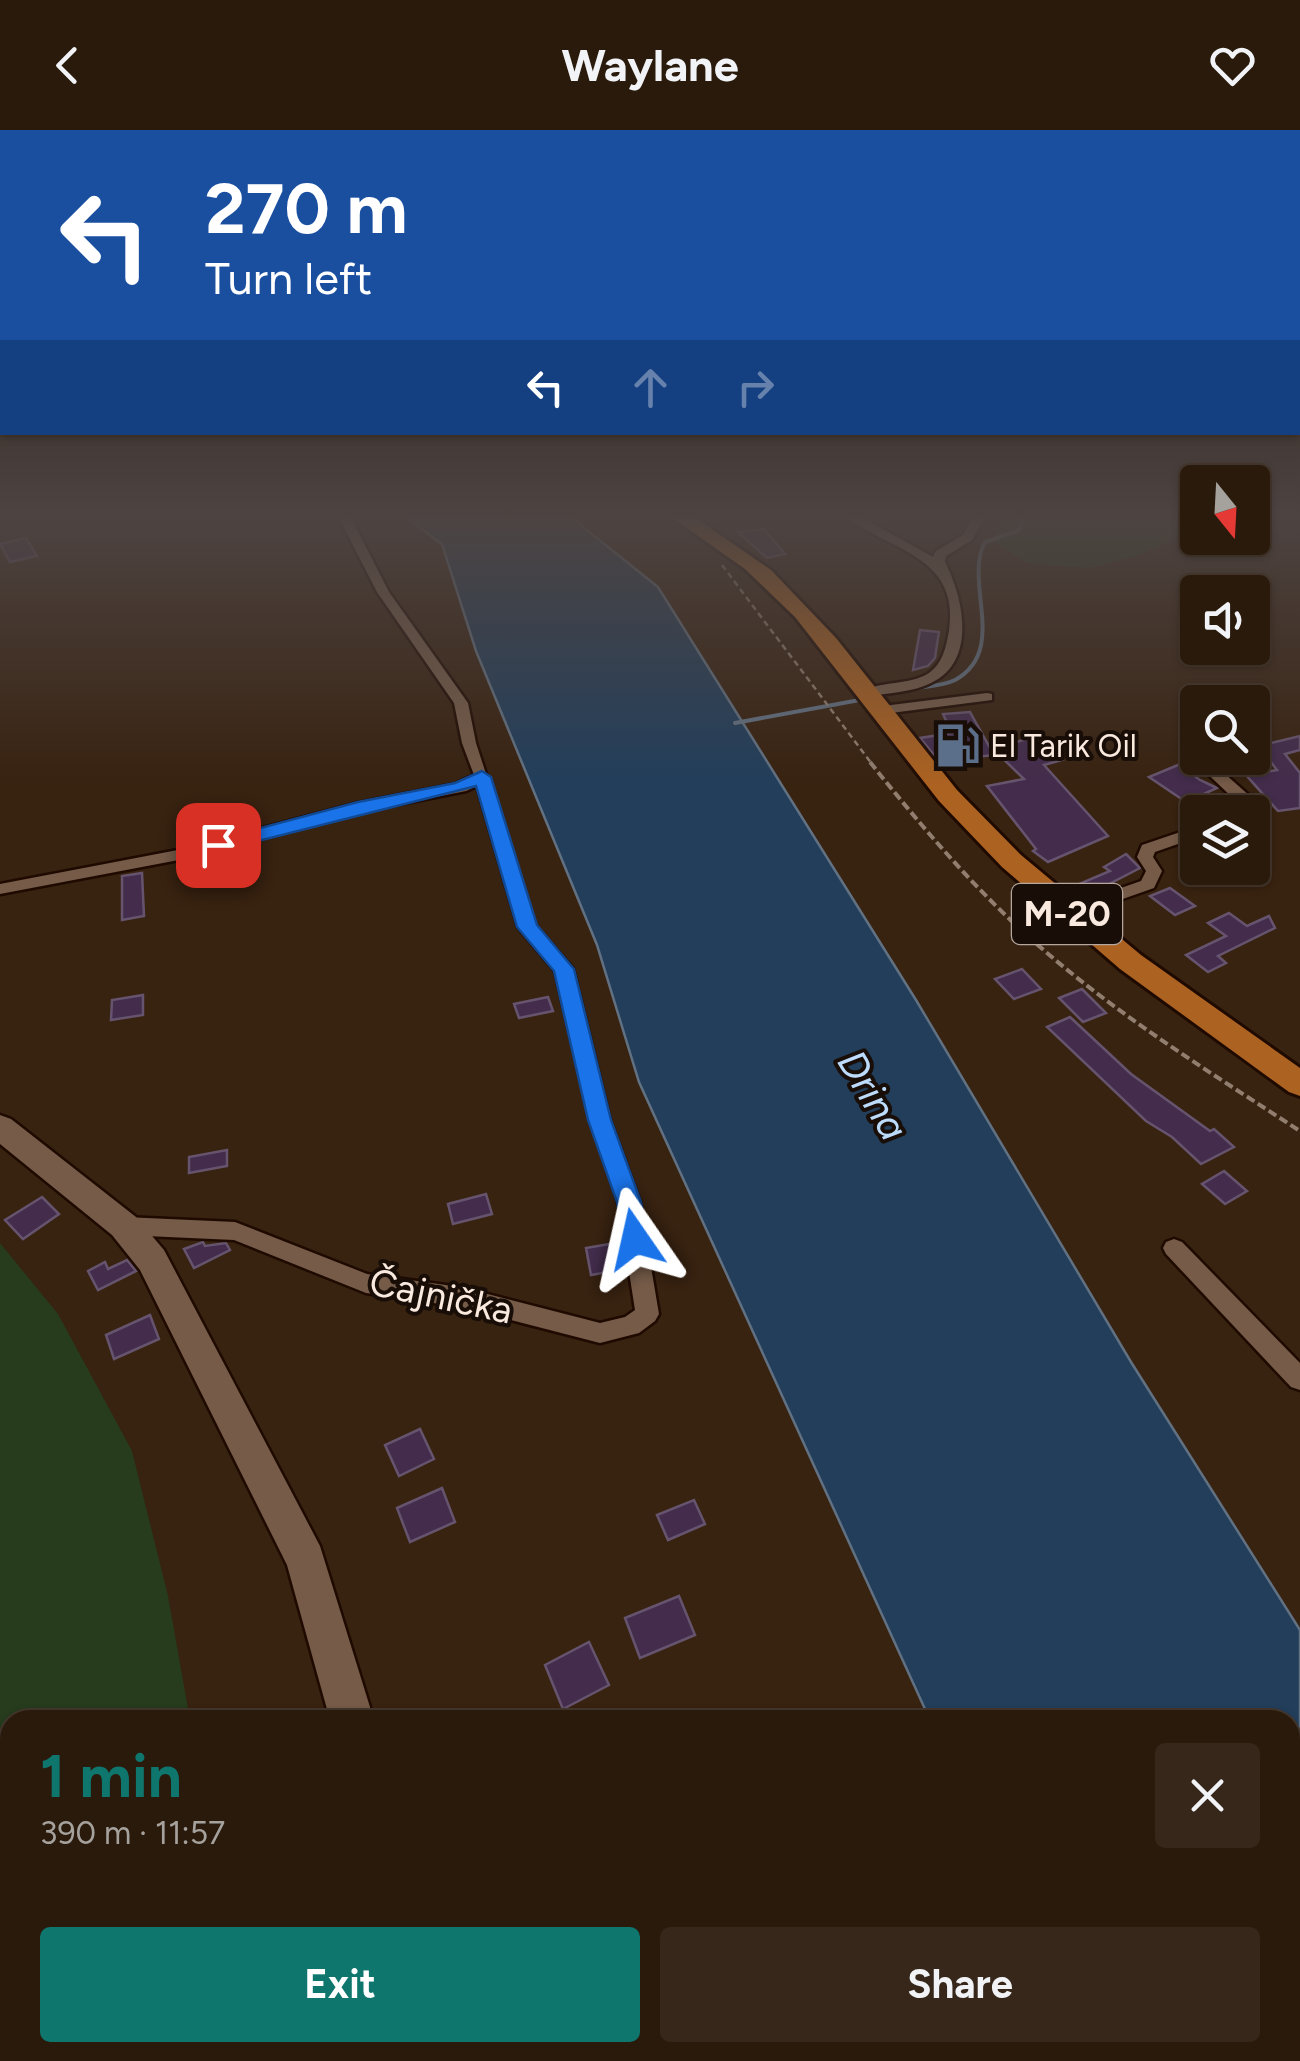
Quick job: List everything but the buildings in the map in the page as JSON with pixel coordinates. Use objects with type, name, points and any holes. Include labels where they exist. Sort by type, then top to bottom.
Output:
[{"type":"main road","name":"M-20","points":[[792,604],[874,698],[972,822],[1066,913],[1113,952],[1300,1084]]},
{"type":"main road","points":[[0,1127],[124,1226],[152,1260],[306,1560],[349,1710]]},
{"type":"street","points":[[0,889],[184,854],[358,808],[460,788],[482,777],[460,703],[391,604]]},
{"type":"street","points":[[874,698],[926,680],[947,666],[958,613],[955,604]]},
{"type":"street","points":[[874,698],[987,696]]},
{"type":"street","points":[[1217,775],[1239,795]]},
{"type":"street","name":"Čajnička","points":[[124,1226],[236,1230],[366,1284],[460,1297],[600,1333],[631,1326],[646,1314],[629,1202],[600,1120],[564,969],[528,927],[482,777]]},
{"type":"street","points":[[1066,913],[1148,884],[1154,871],[1145,857],[1148,849],[1180,838]]},
{"type":"street","points":[[1174,1248],[1300,1379]]},
{"type":"path","points":[[751,604],[934,840],[1005,915],[1085,986],[1300,1132]]},
{"type":"green space","points":[[0,1243],[58,1314],[132,1451],[168,1596],[188,1710],[0,1710]]},
{"type":"water","name":"Drina","points":[[461,604],[669,604],[916,1000],[1131,1362],[1300,1630],[1300,1710],[925,1710],[639,1082],[597,945],[476,651]]},
{"type":"waterway","points":[[916,688],[950,682],[971,667],[982,634],[981,604]]},
{"type":"waterway","points":[[735,723],[865,699]]},
{"type":"place","name":"El Tarik Oil","points":[[957,746]]},
{"type":"route","points":[[218,845],[358,808],[460,788],[482,777],[528,927],[564,969],[600,1120],[629,1202],[635,1239]]}]
